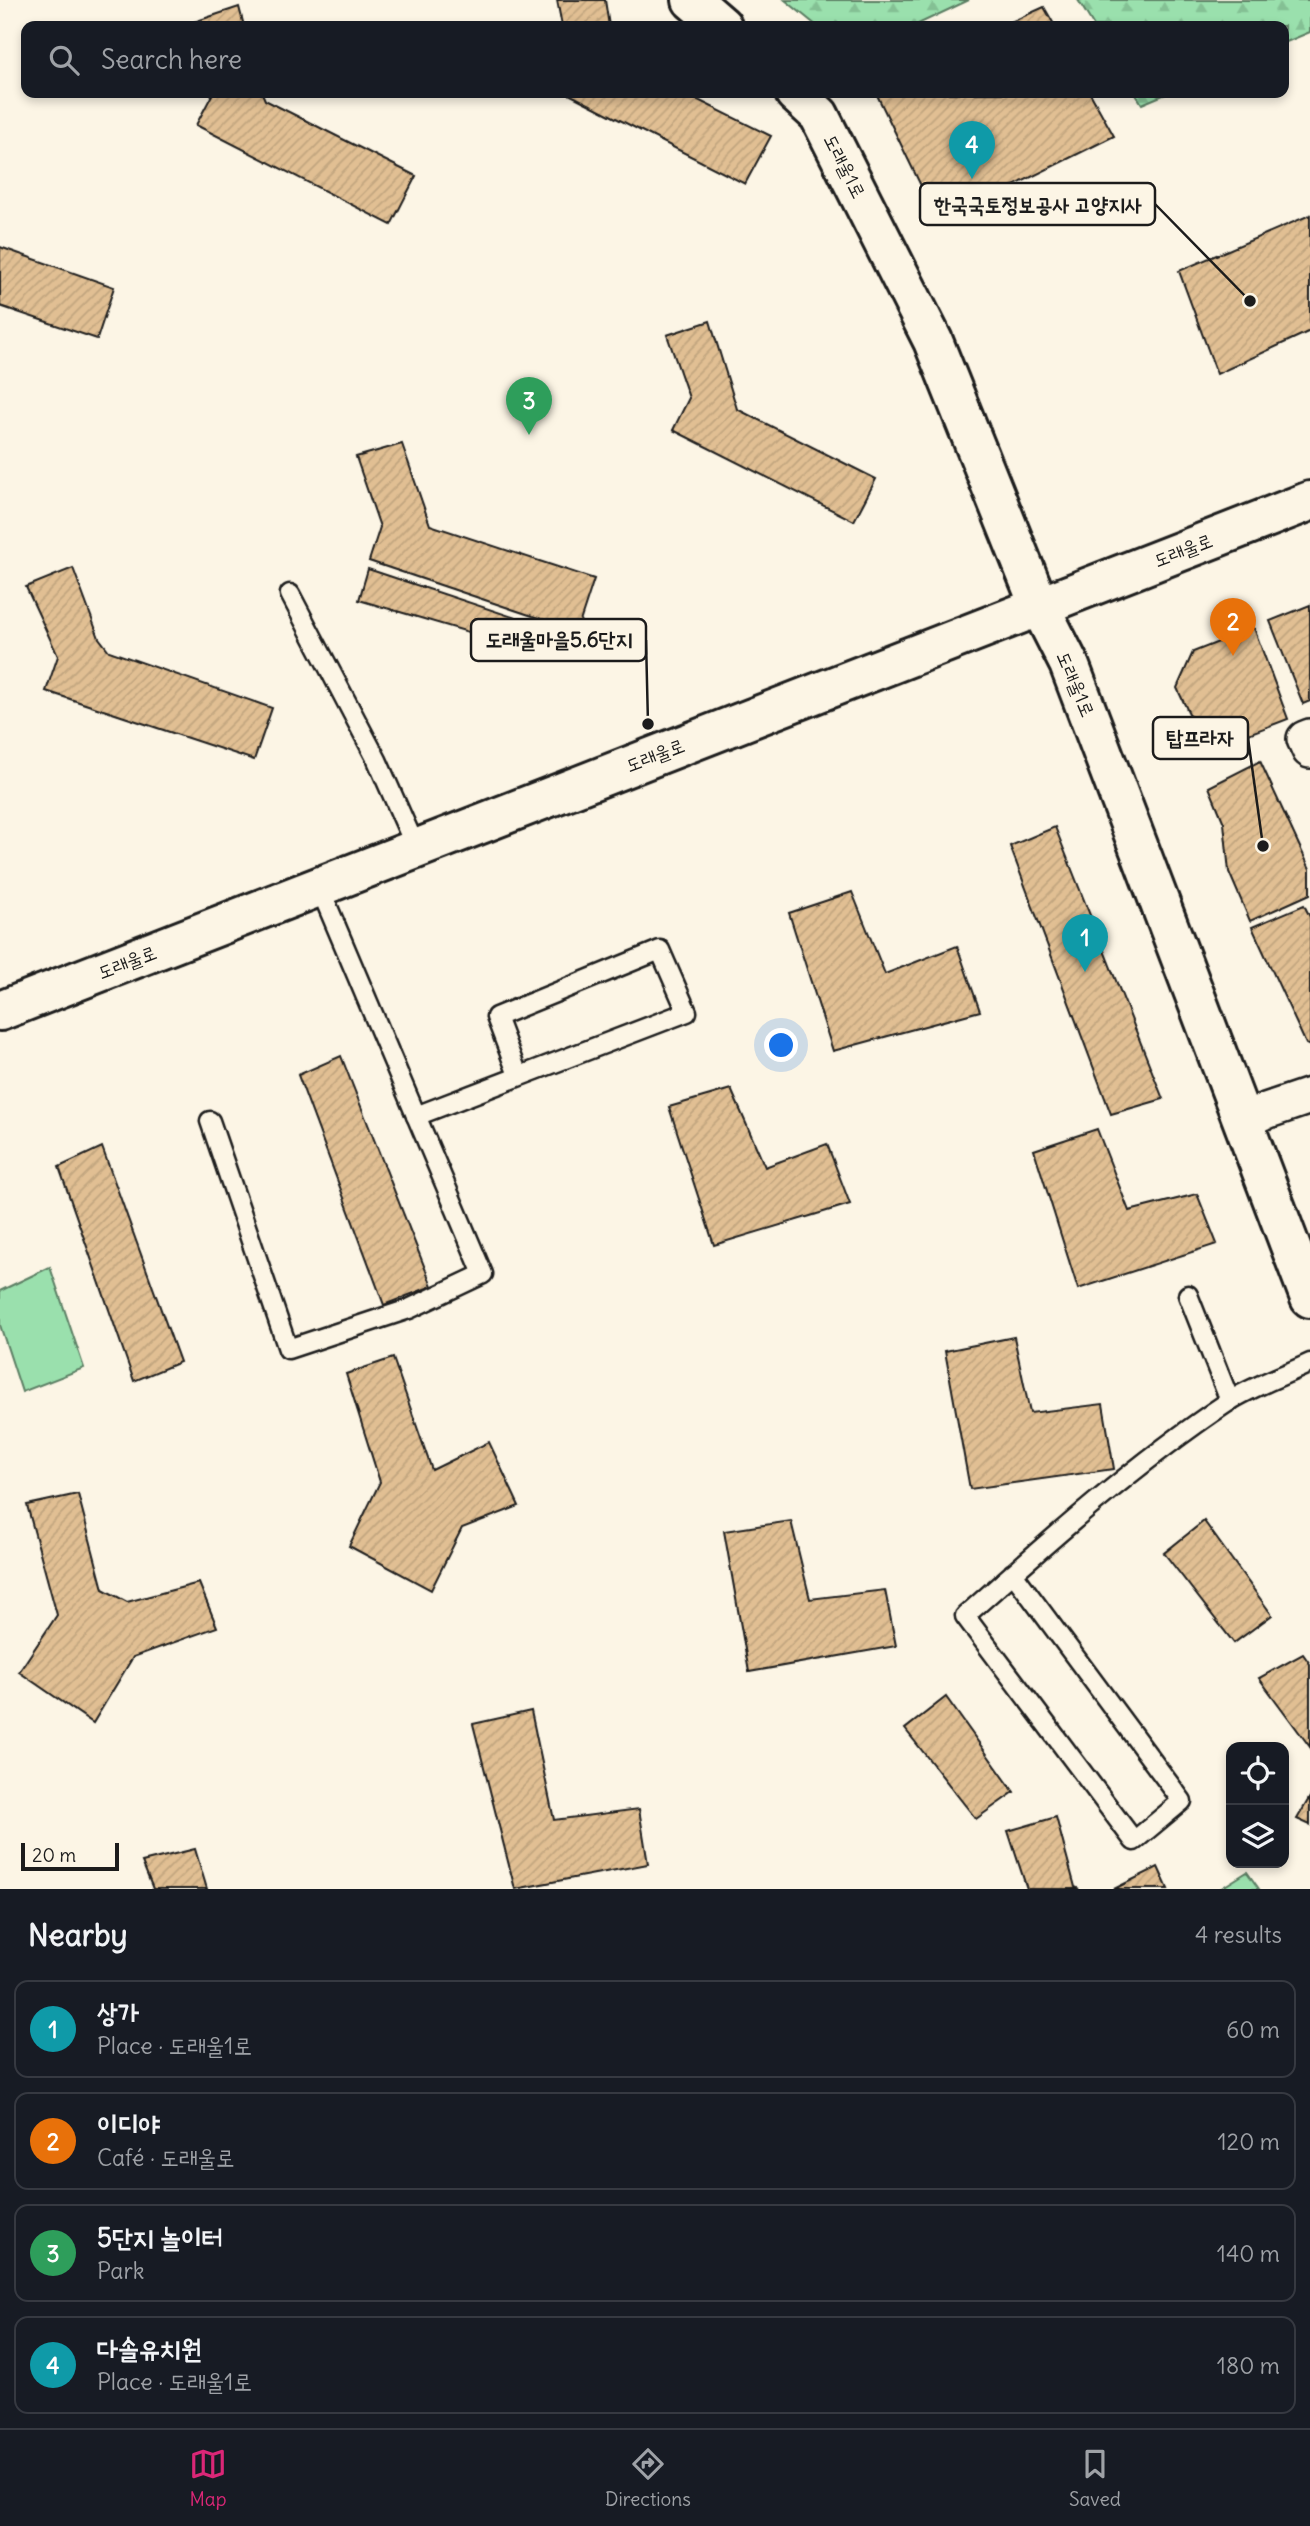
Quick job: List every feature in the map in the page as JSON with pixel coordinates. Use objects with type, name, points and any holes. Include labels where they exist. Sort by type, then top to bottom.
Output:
[{"type":"main road","points":[[692,0],[716,21]]},
{"type":"main road","name":"도래울1로","points":[[800,98],[819,115],[933,341],[1039,605],[1069,664],[1310,1298]]},
{"type":"main road","name":"도래울로","points":[[0,1011],[1310,501]]},
{"type":"street","points":[[1310,737],[1306,739],[1310,750]]},
{"type":"street","points":[[1242,1119],[1310,1096]]},
{"type":"lane","points":[[290,594],[377,760],[416,848]]},
{"type":"lane","points":[[210,1121],[288,1349],[409,1309],[482,1274],[319,886]]},
{"type":"lane","points":[[416,1116],[687,1012],[660,950],[496,1017],[518,1075]]},
{"type":"lane","points":[[1188,1295],[1230,1401]]},
{"type":"lane","points":[[1013,1573],[1182,1801],[1134,1841],[965,1616],[1013,1573],[1154,1457],[1230,1401],[1310,1363]]},
{"type":"green space","points":[[785,0],[969,0],[925,21],[811,21]]},
{"type":"green space","points":[[1078,0],[1310,0],[1310,32],[1289,41],[1289,21],[1091,21]]},
{"type":"green space","points":[[1138,98],[1156,98],[1142,104]]},
{"type":"green space","points":[[50,1267],[84,1368],[22,1392],[0,1325],[0,1291]]},
{"type":"green space","points":[[1247,1872],[1259,1889],[1220,1889]]},
{"type":"building","points":[[557,0],[605,0],[608,21],[561,21]]},
{"type":"building","points":[[239,7],[243,21],[197,21]]},
{"type":"building","points":[[1044,7],[1052,21],[1013,21]]},
{"type":"building","points":[[210,98],[264,98],[416,176],[391,225],[196,125]]},
{"type":"building","points":[[577,98],[694,98],[771,136],[745,184]]},
{"type":"building","points":[[878,98],[1093,98],[1114,136],[939,223]]},
{"type":"building","points":[[1310,215],[1310,331],[1217,374],[1179,271]]},
{"type":"building","points":[[0,247],[114,287],[97,339],[0,306]]},
{"type":"building","points":[[710,321],[737,409],[876,479],[854,521],[673,430],[689,398],[667,335]]},
{"type":"building","points":[[402,444],[430,525],[594,579],[577,631],[369,561],[380,527],[356,457]]},
{"type":"building","points":[[73,568],[99,638],[109,651],[272,708],[254,760],[46,691],[58,656],[26,587]]},
{"type":"building","points":[[368,569],[573,637],[540,653],[359,600]]},
{"type":"building","points":[[1310,605],[1310,701],[1303,704],[1270,621]]},
{"type":"building","points":[[1254,628],[1288,719],[1206,750],[1177,688],[1193,652]]},
{"type":"building","points":[[1260,761],[1310,869],[1310,894],[1250,921],[1229,872],[1224,823],[1209,787]]},
{"type":"building","points":[[1055,827],[1163,1099],[1111,1114],[1010,846]]},
{"type":"building","points":[[852,892],[885,974],[957,946],[980,1011],[833,1051],[789,913]]},
{"type":"building","points":[[1304,905],[1310,917],[1310,1046],[1306,1044],[1252,927]]},
{"type":"building","points":[[341,1056],[432,1286],[384,1305],[298,1075]]},
{"type":"building","points":[[731,1089],[765,1167],[827,1144],[850,1204],[714,1245],[669,1107]]},
{"type":"building","points":[[1097,1129],[1129,1211],[1197,1194],[1217,1244],[1078,1289],[1034,1150]]},
{"type":"building","points":[[102,1147],[180,1362],[134,1381],[59,1167]]},
{"type":"building","points":[[1014,1337],[1030,1413],[1103,1404],[1114,1469],[970,1489],[945,1351]]},
{"type":"building","points":[[393,1358],[432,1470],[489,1442],[519,1506],[462,1528],[431,1590],[349,1546],[380,1482],[346,1374]]},
{"type":"building","points":[[78,1494],[103,1589],[127,1602],[199,1583],[217,1627],[133,1657],[93,1723],[19,1672],[57,1615],[27,1505]]},
{"type":"building","points":[[791,1521],[810,1599],[885,1590],[896,1646],[749,1672],[724,1531]]},
{"type":"building","points":[[1204,1521],[1272,1615],[1234,1643],[1164,1553]]},
{"type":"building","points":[[1303,1654],[1310,1664],[1310,1747],[1259,1678]]},
{"type":"building","points":[[946,1697],[1014,1792],[976,1819],[905,1729]]},
{"type":"building","points":[[531,1711],[554,1820],[639,1809],[648,1864],[515,1889],[473,1724]]},
{"type":"building","points":[[1310,1797],[1310,1825],[1297,1819]]},
{"type":"building","points":[[1056,1817],[1075,1887],[1079,1889],[1027,1889],[1008,1831]]},
{"type":"building","points":[[195,1849],[207,1889],[153,1889],[142,1862]]},
{"type":"building","points":[[1158,1867],[1168,1889],[1114,1889]]},
{"type":"place","name":"다솔유치원","points":[[972,179]]},
{"type":"place","name":"한국국토정보공사 고양지사","points":[[1250,301]]},
{"type":"place","name":"5단지 놀이터","points":[[529,435]]},
{"type":"place","name":"이디야","points":[[1233,656]]},
{"type":"place","name":"도래울마을5.6단지","points":[[648,724]]},
{"type":"place","name":"탑프라자","points":[[1263,846]]},
{"type":"place","name":"상가","points":[[1085,972]]}]
